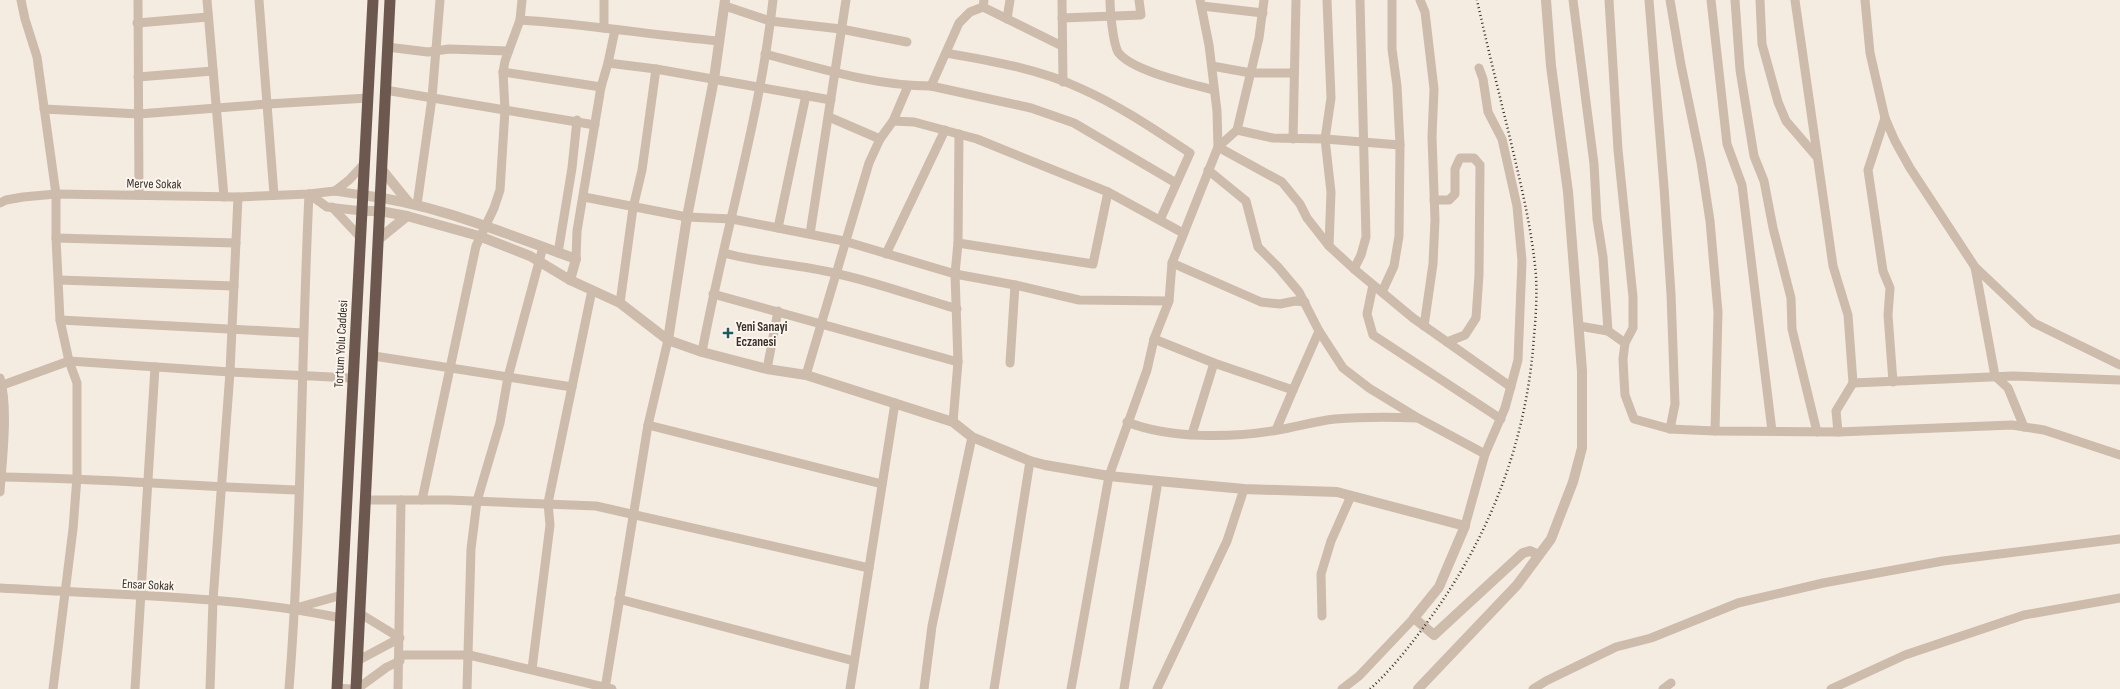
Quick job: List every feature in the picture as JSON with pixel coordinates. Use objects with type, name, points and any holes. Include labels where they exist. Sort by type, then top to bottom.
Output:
[{"type":"highway","name":"Tortum Yolu Caddesi","points":[[337,689],[352,378],[373,0]]},
{"type":"highway","points":[[356,689],[380,238],[385,90],[390,0]]},
{"type":"street","points":[[21,0],[25,19],[37,57],[56,194],[56,238],[60,320],[69,360],[77,383],[77,478],[67,592],[54,689]]},
{"type":"street","points":[[138,0],[139,196]]},
{"type":"street","points":[[207,0],[224,197]]},
{"type":"street","points":[[259,0],[274,195]]},
{"type":"street","points":[[413,204],[432,98],[440,0]]},
{"type":"street","points":[[422,500],[479,236],[494,208],[500,190],[505,110],[503,72],[508,51],[520,20],[522,0]]},
{"type":"street","points":[[604,0],[604,28]]},
{"type":"street","points":[[702,352],[713,294],[732,219],[761,86],[773,0]]},
{"type":"street","points":[[810,234],[846,0]]},
{"type":"street","points":[[1007,19],[1010,0]]},
{"type":"street","points":[[1062,0],[1063,82]]},
{"type":"street","points":[[1110,0],[1110,16],[1118,51],[1138,67],[1214,90]]},
{"type":"street","points":[[1062,18],[1141,15],[1139,0]]},
{"type":"street","points":[[1071,689],[1087,589],[1109,476],[1127,422],[1147,370],[1154,339],[1169,301],[1172,263],[1183,233],[1218,147],[1237,130],[1252,73],[1264,0]]},
{"type":"street","points":[[1293,139],[1296,0]]},
{"type":"street","points":[[1326,0],[1331,98],[1326,139],[1331,192],[1329,246]]},
{"type":"street","points":[[1354,269],[1361,255],[1366,237],[1360,0]]},
{"type":"street","points":[[1382,292],[1394,266],[1399,236],[1400,145],[1397,86],[1392,49],[1392,0]]},
{"type":"street","points":[[1420,0],[1425,12],[1434,89],[1432,137],[1434,200],[1433,264],[1424,326]]},
{"type":"street","points":[[1418,689],[1440,664],[1493,613],[1539,556],[1550,539],[1573,482],[1582,448],[1582,371],[1579,326],[1568,192],[1551,66],[1546,0]]},
{"type":"street","points":[[1573,0],[1594,164],[1597,219],[1603,257],[1608,331]]},
{"type":"street","points":[[1609,0],[1618,150],[1633,297],[1633,328],[1625,343],[1623,359],[1625,395],[1634,419],[1670,429],[1772,432],[1838,432],[1972,425],[2012,425],[2044,430],[2120,455]]},
{"type":"street","points":[[1649,0],[1671,294],[1675,404],[1670,429]]},
{"type":"street","points":[[1670,0],[1681,65],[1701,162],[1710,221],[1718,312],[1715,431]]},
{"type":"street","points":[[1712,0],[1727,144],[1742,185],[1772,432]]},
{"type":"street","points":[[1735,0],[1740,70],[1754,156],[1764,181],[1773,228],[1791,298],[1792,329],[1817,432]]},
{"type":"street","points":[[1760,0],[1762,44],[1778,102],[1786,121],[1817,157]]},
{"type":"street","points":[[1795,0],[1833,266],[1848,315],[1853,384],[1836,411],[1838,432]]},
{"type":"street","points":[[1865,0],[1870,53],[1884,118],[1894,141],[1910,168],[1975,267],[2034,323],[2120,365]]},
{"type":"street","points":[[356,689],[400,658],[469,655],[608,688],[619,599],[648,425],[668,340],[687,217],[714,79],[725,3],[770,21],[841,29],[906,42]]},
{"type":"street","points":[[931,86],[959,23],[970,12],[983,3],[1007,19],[1062,46]]},
{"type":"street","points":[[1218,147],[1212,66],[1201,3],[1263,13]]},
{"type":"street","points":[[137,23],[208,17]]},
{"type":"street","points":[[520,20],[719,41]]},
{"type":"street","points":[[570,280],[576,259],[577,231],[584,197],[601,87],[615,30]]},
{"type":"street","points":[[387,47],[428,52],[449,49],[508,51]]},
{"type":"street","points":[[946,53],[989,60],[1034,72],[1082,88],[1141,120],[1190,153],[1160,220]]},
{"type":"street","points":[[765,54],[835,72],[908,86],[931,86],[1031,108],[1074,123],[1176,183]]},
{"type":"street","points":[[608,63],[656,69],[761,86],[831,100]]},
{"type":"street","points":[[1212,66],[1252,73],[1294,73]]},
{"type":"street","points":[[1342,689],[1359,676],[1414,618],[1439,586],[1465,526],[1485,454],[1501,419],[1518,360],[1522,261],[1516,206],[1502,139],[1488,112],[1483,79],[1479,68]]},
{"type":"street","points":[[620,303],[633,208],[642,170],[656,69]]},
{"type":"street","points":[[138,77],[213,71]]},
{"type":"street","points":[[503,72],[601,87]]},
{"type":"street","points":[[806,375],[844,241],[869,163],[880,139],[893,121],[908,86]]},
{"type":"street","points":[[385,90],[505,110],[577,120],[595,125]]},
{"type":"street","points":[[778,228],[806,95]]},
{"type":"street","points":[[44,109],[139,114],[368,98]]},
{"type":"street","points":[[829,117],[880,139]]},
{"type":"street","points":[[1884,118],[1868,170],[1883,271],[1890,288],[1888,315],[1893,382]]},
{"type":"street","points":[[558,253],[571,176],[577,120]]},
{"type":"street","points":[[893,121],[914,122],[977,139],[1108,192],[1183,233]]},
{"type":"street","points":[[886,254],[945,130]]},
{"type":"street","points":[[1237,130],[1273,138],[1326,139],[1400,145]]},
{"type":"street","points":[[953,422],[958,362],[955,274],[958,243],[959,134]]},
{"type":"street","points":[[1218,147],[1282,182],[1300,204],[1306,218],[1329,246],[1354,269],[1424,326],[1511,387]]},
{"type":"street","points":[[1434,200],[1449,200],[1455,194],[1455,169],[1460,158],[1474,158],[1480,165],[1479,276],[1476,318],[1465,335],[1447,342]]},
{"type":"street","points":[[335,191],[349,180],[364,164]]},
{"type":"street","points":[[1208,170],[1246,201],[1258,247],[1278,266],[1305,302],[1319,331],[1343,368],[1369,388],[1418,418],[1485,454]]},
{"type":"street","points":[[383,171],[413,204]]},
{"type":"street","name":"Merve Sokak","points":[[0,203],[6,200],[23,197],[56,194],[238,197],[310,194],[335,191],[362,195]]},
{"type":"street","points":[[958,243],[1092,264],[1108,192]]},
{"type":"street","points":[[310,194],[327,207],[362,211],[380,211],[408,216],[479,236],[538,260],[570,280],[620,303],[668,340],[702,352],[767,369],[806,375],[953,422],[972,437],[1030,461],[1109,476],[1158,481],[1244,489],[1337,492],[1465,526]]},
{"type":"street","points":[[289,689],[295,609],[303,333],[310,194]]},
{"type":"street","points":[[362,195],[413,204],[484,225],[576,259]]},
{"type":"street","points":[[210,689],[213,600],[230,372],[238,197]]},
{"type":"street","points":[[584,197],[633,208],[687,217],[732,219],[844,241],[955,274],[1079,300],[1169,301]]},
{"type":"street","points":[[332,207],[360,237]]},
{"type":"street","points":[[380,238],[408,216]]},
{"type":"street","points":[[56,238],[236,243]]},
{"type":"street","points":[[466,689],[469,655],[471,549],[477,501],[500,423],[508,377],[538,260],[543,247]]},
{"type":"street","points":[[724,253],[751,260],[835,273],[957,309]]},
{"type":"street","points":[[1172,263],[1261,302],[1280,304],[1295,301],[1305,302]]},
{"type":"street","points":[[1975,267],[1994,376],[2008,388],[2024,427]]},
{"type":"street","points":[[59,280],[234,286]]},
{"type":"street","points":[[1373,285],[1367,314],[1373,335],[1501,419]]},
{"type":"street","points":[[1010,363],[1015,286]]},
{"type":"street","points":[[532,669],[550,525],[548,503],[592,290]]},
{"type":"street","points":[[713,294],[778,311],[820,325],[958,362]]},
{"type":"street","points":[[767,369],[778,311]]},
{"type":"street","points":[[60,320],[303,333]]},
{"type":"street","points":[[1579,326],[1608,331],[1625,343]]},
{"type":"street","points":[[1276,430],[1319,331]]},
{"type":"street","points":[[1154,339],[1214,363],[1293,390]]},
{"type":"street","points":[[374,356],[572,387]]},
{"type":"street","points":[[0,492],[4,426],[1,383],[69,360],[230,372],[352,378]]},
{"type":"street","points":[[1192,434],[1214,363]]},
{"type":"street","points":[[135,689],[155,367]]},
{"type":"street","points":[[1853,384],[1994,376],[2120,380]]},
{"type":"street","points":[[850,689],[895,403]]},
{"type":"street","points":[[1127,422],[1145,429],[1192,434],[1230,434],[1276,430],[1333,419],[1418,418]]},
{"type":"street","points":[[648,425],[882,484]]},
{"type":"street","points":[[924,689],[932,626],[972,437]]},
{"type":"street","points":[[994,689],[1030,461]]},
{"type":"street","points":[[1,477],[77,478],[299,490]]},
{"type":"street","points":[[1124,689],[1158,481]]},
{"type":"street","points":[[1157,689],[1227,541],[1244,489]]},
{"type":"street","points":[[1322,616],[1321,574],[1331,541],[1350,496]]},
{"type":"street","points":[[365,500],[477,501],[596,506],[634,513],[731,538],[869,568]]},
{"type":"street","points":[[398,689],[400,658],[401,500]]},
{"type":"street","points":[[1533,689],[1546,681],[1616,647],[1651,638],[1738,603],[1824,583],[1943,561],[2120,539]]},
{"type":"street","points":[[1414,618],[1434,635],[1523,553],[1530,551],[1539,556]]},
{"type":"street","name":"Ensar Sokak","points":[[0,588],[213,600],[295,609],[341,618]]},
{"type":"street","points":[[295,609],[342,595]]},
{"type":"street","points":[[1832,689],[1905,655],[2024,615],[2120,598]]},
{"type":"street","points":[[619,599],[854,661]]},
{"type":"street","points":[[359,613],[400,638]]},
{"type":"street","points":[[357,661],[400,638]]},
{"type":"street","points":[[337,689],[350,689]]},
{"type":"railway","points":[[1370,689],[1378,682],[1420,633],[1448,592],[1486,523],[1501,488],[1513,451],[1523,414],[1530,375],[1535,328],[1536,298],[1536,276],[1532,240],[1509,134],[1477,0]]},
{"type":"place","name":"Yeni Sanayi Eczanesi","points":[[728,333]]}]
